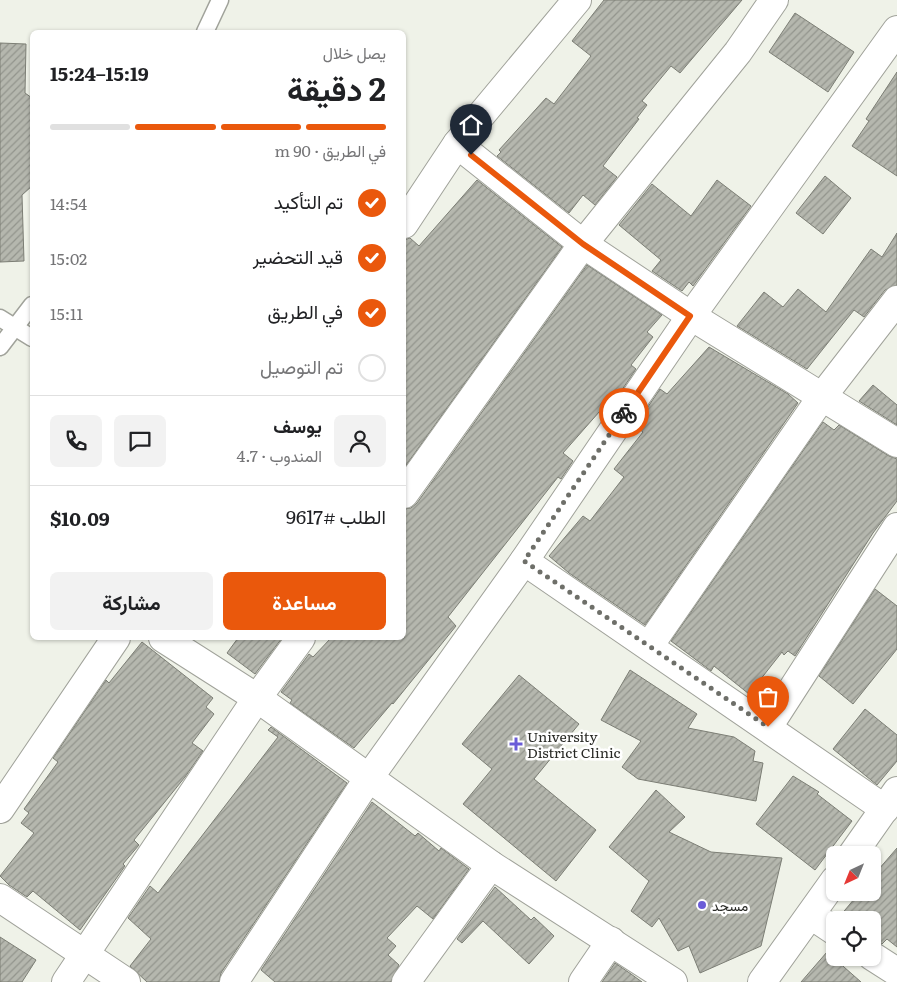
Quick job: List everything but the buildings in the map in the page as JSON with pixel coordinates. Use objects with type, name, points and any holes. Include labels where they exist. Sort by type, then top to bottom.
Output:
[{"type":"street","points":[[406,221],[457,144],[577,0]]},
{"type":"street","points":[[406,491],[583,244],[738,52],[774,0]]},
{"type":"street","points":[[234,982],[368,779],[524,561],[690,316],[897,30]]},
{"type":"street","points":[[457,144],[583,244],[690,316],[897,444]]},
{"type":"street","points":[[649,646],[821,398],[897,300]]},
{"type":"street","points":[[768,727],[897,527]]},
{"type":"street","points":[[524,561],[768,727],[891,800],[858,846]]},
{"type":"street","points":[[0,809],[115,640]]},
{"type":"street","points":[[166,640],[257,698],[368,779],[492,865],[673,982]]},
{"type":"street","points":[[66,982],[257,698],[300,640]]},
{"type":"street","points":[[406,982],[492,865]]},
{"type":"street","points":[[762,982],[826,893]]},
{"type":"street","points":[[0,898],[126,982]]},
{"type":"street","points":[[811,914],[826,925]]},
{"type":"street","points":[[583,982],[611,941]]},
{"type":"street","points":[[881,962],[897,972]]},
{"type":"lane","points":[[206,30],[220,0]]},
{"type":"lane","points":[[0,347],[30,308]]},
{"type":"lane","points":[[0,318],[30,337]]},
{"type":"way so far","points":[[624,413],[524,561],[768,727]]},
{"type":"place","name":"University District Clinic","points":[[516,744]]},
{"type":"place","name":"مسجد","points":[[702,905]]},
{"type":"route","points":[[471,155],[583,244],[690,316],[624,413]]}]
